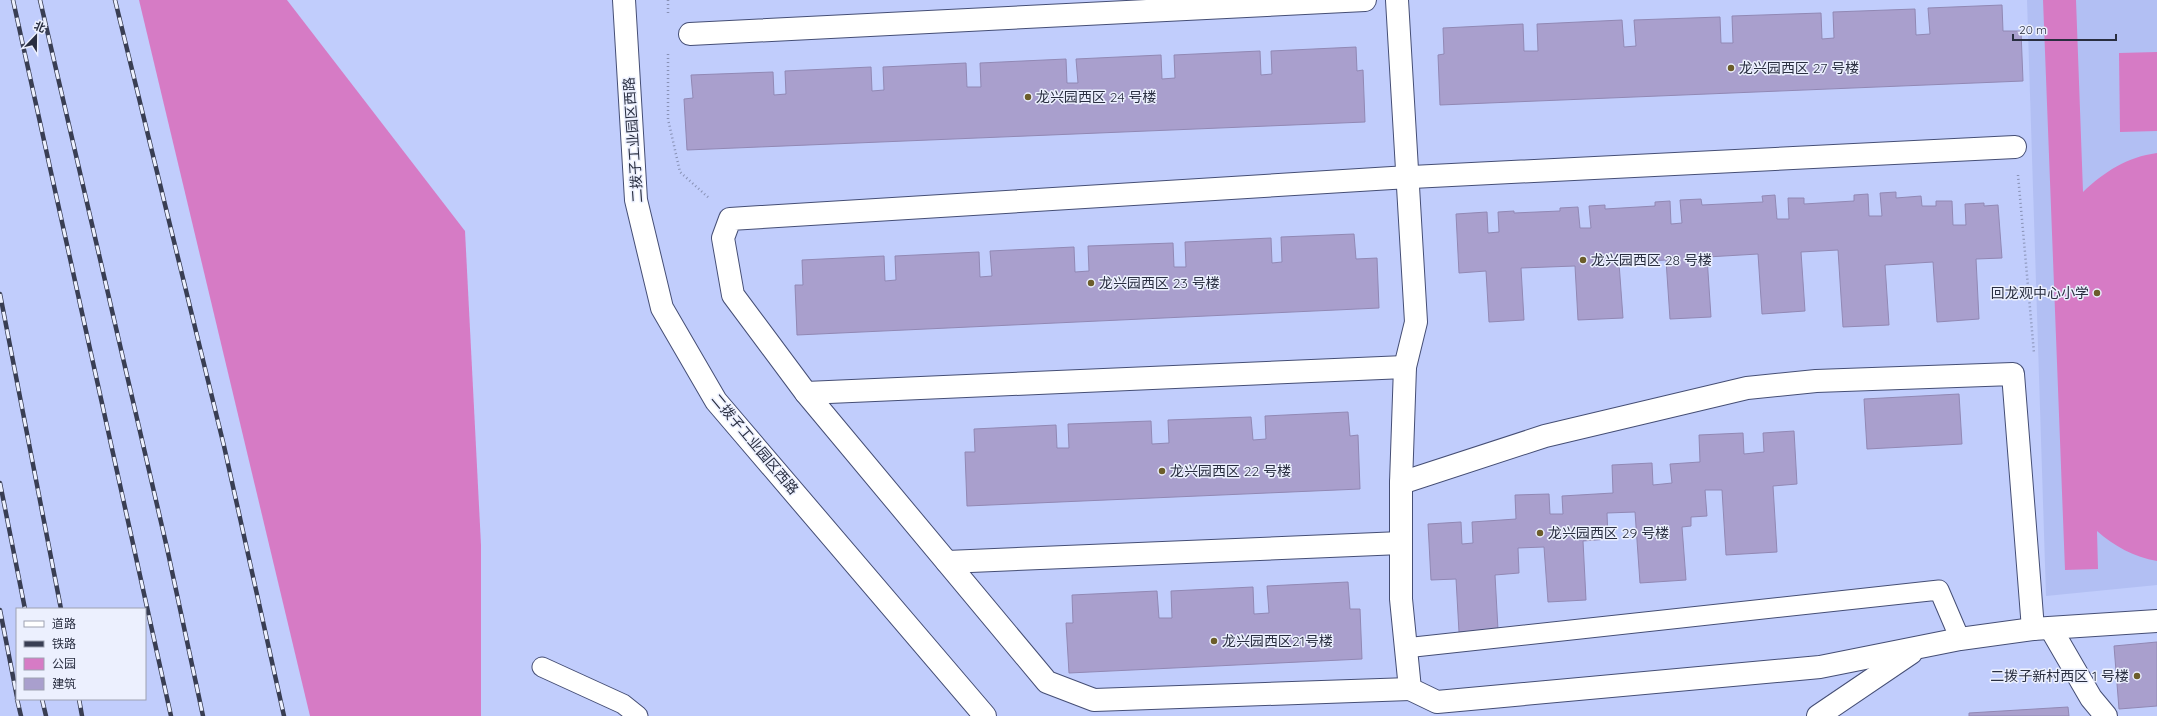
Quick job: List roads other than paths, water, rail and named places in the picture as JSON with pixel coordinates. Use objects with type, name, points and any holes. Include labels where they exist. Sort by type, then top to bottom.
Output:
[{"type":"street","name":"二拨子工业园区西路","points":[[624,0],[636,200],[662,308],[716,401],[985,716]]},
{"type":"street","points":[[690,34],[1365,0]]},
{"type":"street","points":[[1397,0],[1409,177],[1416,322],[1405,367],[1400,543],[1401,599],[1410,690]]},
{"type":"street","points":[[2015,146],[1409,177],[730,219],[723,238],[733,295],[806,393],[1047,682],[1094,700],[1410,690],[1437,702],[1820,667],[1960,639],[2042,629],[2157,622]]},
{"type":"street","points":[[806,393],[1405,367]]},
{"type":"street","points":[[1401,483],[1545,436],[1747,388],[1816,380],[2013,374],[2042,629],[2091,698],[2106,716]]},
{"type":"street","points":[[948,562],[1400,543]]},
{"type":"street","points":[[1818,716],[1921,647]]},
{"type":"lane","points":[[1405,648],[1939,590],[1960,639]]},
{"type":"lane","points":[[542,667],[623,704],[638,716]]},
{"type":"railway","points":[[13,0],[171,716]]},
{"type":"railway","points":[[40,0],[167,548],[203,716]]},
{"type":"railway","points":[[115,0],[224,446],[284,716]]},
{"type":"railway","points":[[0,294],[61,608]]},
{"type":"railway","points":[[0,483],[25,608]]},
{"type":"railway","points":[[0,610],[16,692]]},
{"type":"railway","points":[[17,700],[21,716]]},
{"type":"railway","points":[[42,700],[46,716]]},
{"type":"railway","points":[[79,700],[82,716]]},
{"type":"place","name":"龙兴园西区 27 号楼","points":[[1731,68]]},
{"type":"place","name":"龙兴园西区 24 号楼","points":[[1028,97]]},
{"type":"place","name":"龙兴园西区 28 号楼","points":[[1583,260]]},
{"type":"place","name":"龙兴园西区 23 号楼","points":[[1091,283]]},
{"type":"place","name":"回龙观中心小学","points":[[2097,293]]},
{"type":"place","name":"龙兴园西区 22 号楼","points":[[1162,471]]},
{"type":"place","name":"龙兴园西区 29 号楼","points":[[1540,533]]},
{"type":"place","name":"龙兴园西区21号楼","points":[[1214,641]]},
{"type":"place","name":"二拨子新村西区 1 号楼","points":[[2137,676]]}]
